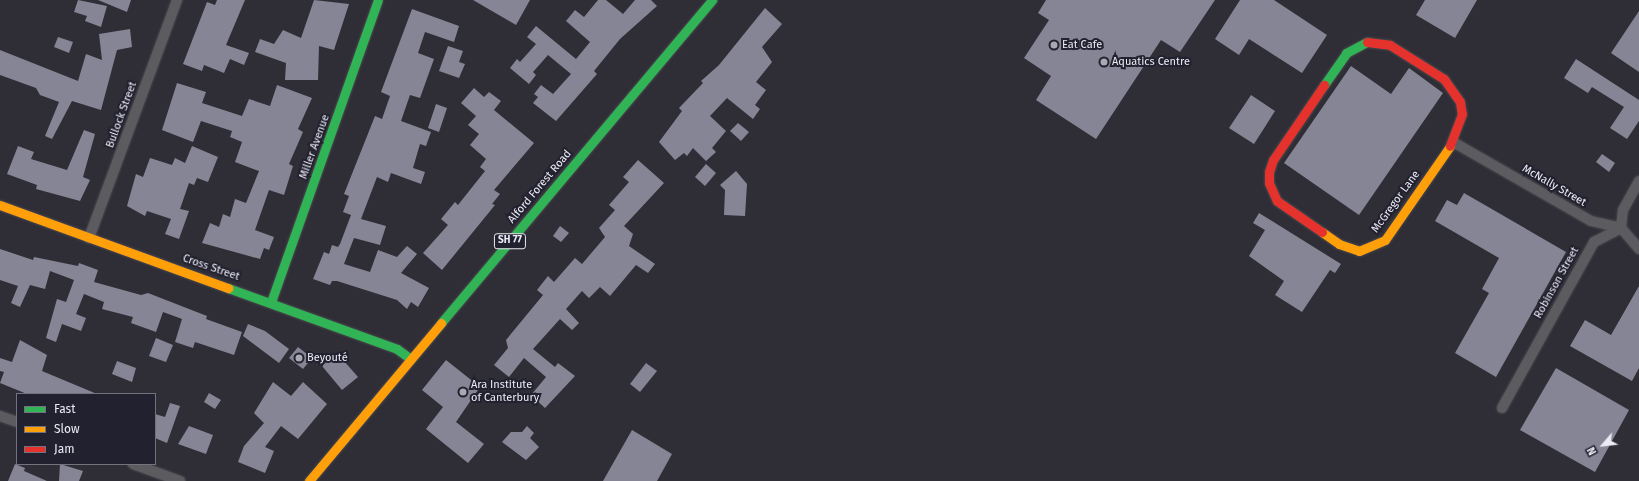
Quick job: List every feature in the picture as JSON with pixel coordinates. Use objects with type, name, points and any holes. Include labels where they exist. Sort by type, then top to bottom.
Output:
[{"type":"street","name":"Bullock Street","points":[[89,238],[176,0]]},
{"type":"street","name":"Miller Avenue","points":[[271,302],[378,0]]},
{"type":"street","name":"Alford Forest Road","points":[[309,481],[712,0]]},
{"type":"street","name":"McGregor Lane","points":[[1367,42],[1390,45],[1444,79],[1454,91],[1462,114],[1453,142],[1384,240],[1369,249],[1358,251],[1339,244],[1277,201],[1268,183],[1273,160],[1342,60],[1367,42]]},
{"type":"street","name":"McNally Street","points":[[1453,142],[1591,221],[1621,228]]},
{"type":"street","points":[[1639,181],[1623,210],[1621,228],[1639,249]]},
{"type":"street","name":"Cross Street","points":[[0,205],[271,302],[402,351],[411,359]]},
{"type":"street","name":"Robinson Street","points":[[1502,408],[1594,242],[1621,228]]},
{"type":"street","points":[[0,416],[16,422]]},
{"type":"street","points":[[136,465],[180,481]]},
{"type":"building","points":[[78,0],[107,6],[101,27],[85,21],[87,16],[74,12]]},
{"type":"building","points":[[98,0],[131,0],[127,12]]},
{"type":"building","points":[[217,0],[245,0],[226,45],[249,53],[244,65],[230,59],[224,73],[204,65],[202,71],[183,64],[207,2],[215,5]]},
{"type":"building","points":[[314,0],[349,4],[334,50],[319,46],[318,80],[285,80],[286,63],[255,52],[260,39],[274,44],[283,30],[301,38]]},
{"type":"building","points":[[473,0],[530,0],[516,25]]},
{"type":"building","points":[[598,0],[606,0],[623,14],[635,0],[651,0],[657,6],[620,39],[594,71],[597,74],[556,121],[533,103],[538,97],[534,94],[541,85],[553,94],[571,74],[548,55],[533,72],[536,75],[529,84],[510,68],[517,59],[520,62],[536,44],[527,37],[536,26],[576,59],[590,42],[566,21],[575,10],[584,17]]},
{"type":"building","points":[[1046,0],[1215,0],[1180,52],[1161,40],[1096,139],[1036,100],[1051,76],[1024,58],[1049,20],[1038,13]]},
{"type":"building","points":[[1240,0],[1274,0],[1327,35],[1302,73],[1249,39],[1239,55],[1215,39]]},
{"type":"building","points":[[1425,0],[1477,0],[1455,38],[1416,15]]},
{"type":"building","points":[[765,8],[782,24],[762,47],[772,62],[756,82],[766,90],[755,105],[760,109],[753,119],[727,98],[710,116],[726,131],[712,148],[716,152],[706,161],[693,148],[687,156],[684,153],[675,160],[659,142],[682,111],[679,108],[703,83],[701,81],[719,65]]},
{"type":"building","points":[[412,9],[459,26],[454,42],[425,32],[418,53],[434,59],[420,98],[410,95],[401,121],[431,132],[426,146],[420,144],[413,168],[425,172],[421,184],[391,173],[388,182],[377,177],[361,219],[386,226],[380,245],[354,238],[344,264],[370,272],[378,250],[397,257],[407,246],[417,254],[401,273],[429,288],[418,307],[411,302],[407,309],[397,300],[337,281],[332,281],[330,285],[313,279],[324,252],[329,254],[332,245],[338,247],[340,244],[351,215],[343,212],[349,196],[344,194],[375,116],[382,119],[390,96],[381,92]]},
{"type":"building","points":[[1639,11],[1639,72],[1611,53]]},
{"type":"building","points":[[130,29],[132,47],[117,50],[101,110],[72,101],[52,139],[45,136],[59,102],[40,95],[36,88],[0,75],[0,50],[78,81],[86,54],[102,60],[99,34]]},
{"type":"building","points":[[58,37],[73,42],[69,53],[54,47]]},
{"type":"building","points":[[448,46],[463,51],[459,62],[465,64],[459,78],[439,71]]},
{"type":"building","points":[[1576,59],[1639,100],[1639,121],[1627,139],[1610,128],[1624,107],[1592,87],[1588,93],[1564,78]]},
{"type":"building","points":[[1351,66],[1391,94],[1409,68],[1443,93],[1359,215],[1284,163]]},
{"type":"building","points":[[177,83],[206,92],[202,103],[242,116],[249,99],[270,106],[277,85],[312,98],[298,129],[303,132],[289,164],[293,166],[284,195],[269,190],[255,230],[274,237],[269,250],[264,248],[260,259],[202,243],[210,223],[219,227],[223,214],[230,217],[235,199],[246,203],[259,171],[235,162],[242,142],[230,137],[232,131],[201,121],[193,142],[162,130]]},
{"type":"building","points":[[474,88],[484,97],[489,92],[501,101],[494,110],[534,143],[494,190],[500,194],[492,204],[495,205],[442,270],[423,253],[448,225],[441,219],[455,202],[458,205],[485,171],[480,167],[486,159],[470,145],[479,134],[468,125],[476,116],[461,103]]},
{"type":"building","points":[[1251,95],[1275,111],[1254,144],[1229,128]]},
{"type":"building","points":[[436,104],[447,108],[439,132],[428,128]]},
{"type":"building","points":[[738,123],[749,132],[741,141],[730,131]]},
{"type":"building","points":[[84,130],[95,134],[83,177],[90,180],[80,201],[36,189],[37,185],[7,174],[18,146],[34,152],[31,159],[67,170]]},
{"type":"building","points":[[192,146],[218,157],[208,182],[197,178],[194,185],[189,183],[180,209],[189,211],[179,239],[165,234],[171,219],[147,211],[145,216],[127,206],[136,174],[143,177],[150,158],[172,165],[175,158],[185,163]]},
{"type":"building","points":[[1602,154],[1615,163],[1609,172],[1596,162]]},
{"type":"building","points":[[638,160],[664,183],[624,226],[633,234],[629,246],[655,264],[648,273],[636,265],[610,296],[600,287],[589,298],[582,291],[566,309],[579,323],[572,330],[560,319],[533,349],[555,367],[558,363],[575,376],[545,408],[531,395],[546,377],[524,358],[509,377],[494,365],[508,348],[506,340],[543,295],[537,290],[548,276],[554,282],[575,258],[582,264],[605,237],[599,228],[615,210],[609,205],[629,182],[623,177]]},
{"type":"building","points":[[706,164],[716,173],[705,186],[695,177]]},
{"type":"building","points":[[736,171],[747,184],[745,216],[724,215],[725,190],[720,185]]},
{"type":"building","points":[[1464,193],[1566,252],[1496,377],[1455,353],[1489,293],[1482,289],[1499,258],[1435,221],[1447,200],[1457,205]]},
{"type":"building","points":[[1259,213],[1341,264],[1335,273],[1330,270],[1302,312],[1275,295],[1284,281],[1249,256],[1265,230],[1253,223]]},
{"type":"building","points":[[560,226],[569,233],[561,242],[553,236]]},
{"type":"building","points":[[0,249],[33,260],[34,257],[78,266],[79,263],[98,270],[94,282],[141,295],[148,293],[207,316],[206,319],[242,332],[234,355],[195,342],[193,348],[175,342],[182,319],[163,312],[156,332],[131,323],[133,317],[102,309],[104,302],[84,294],[76,314],[86,318],[81,331],[62,324],[56,342],[46,338],[57,299],[66,302],[74,280],[50,271],[45,289],[30,285],[20,307],[11,303],[18,286],[0,280]]},
{"type":"building","points":[[1639,286],[1639,368],[1632,381],[1570,346],[1585,320],[1611,335]]},
{"type":"building","points":[[248,324],[265,331],[289,349],[279,363],[243,336]]},
{"type":"building","points":[[156,338],[173,345],[166,362],[149,356]]},
{"type":"building","points":[[20,340],[47,355],[42,371],[95,393],[25,393],[0,383],[4,372],[0,371],[0,358],[12,362]]},
{"type":"building","points":[[298,347],[312,358],[303,369],[289,358]]},
{"type":"building","points":[[337,353],[358,377],[342,390],[322,366]]},
{"type":"building","points":[[446,360],[480,387],[456,422],[484,444],[468,463],[426,429],[443,407],[422,390]]},
{"type":"building","points":[[117,361],[136,368],[132,382],[112,374]]},
{"type":"building","points":[[646,363],[657,371],[640,392],[630,384]]},
{"type":"building","points":[[1556,368],[1629,410],[1595,472],[1520,430]]},
{"type":"building","points":[[273,382],[291,396],[303,382],[327,404],[298,439],[281,426],[265,447],[274,451],[265,473],[238,462],[244,446],[264,423],[254,413]]},
{"type":"building","points":[[209,393],[221,400],[215,409],[204,402]]},
{"type":"building","points":[[170,403],[180,406],[167,443],[156,438],[156,414],[165,417]]},
{"type":"building","points":[[189,426],[213,435],[206,454],[178,444]]},
{"type":"building","points":[[527,426],[534,433],[530,438],[539,447],[526,460],[502,442],[511,432],[522,432]]},
{"type":"building","points":[[632,430],[672,454],[657,481],[603,481]]},
{"type":"building","points":[[15,464],[25,468],[24,471],[47,481],[8,481]]},
{"type":"building","points":[[60,465],[83,471],[79,481],[59,481]]},
{"type":"traffic: fast","points":[[271,302],[378,0]]},
{"type":"traffic: fast","points":[[441,323],[712,0]]},
{"type":"traffic: fast","points":[[1324,85],[1346,53],[1367,42]]},
{"type":"traffic: fast","points":[[228,288],[397,349],[411,359]]},
{"type":"traffic: slow","points":[[1322,232],[1339,244],[1359,251],[1385,240],[1450,146]]},
{"type":"traffic: slow","points":[[0,205],[228,288]]},
{"type":"traffic: slow","points":[[309,481],[441,323]]},
{"type":"traffic: jam","points":[[1367,42],[1390,45],[1444,79],[1460,102],[1462,114],[1450,146]]},
{"type":"traffic: jam","points":[[1322,232],[1277,201],[1269,183],[1269,172],[1273,160],[1324,85]]},
{"type":"place","name":"Eat Cafe","points":[[1054,45]]},
{"type":"place","name":"Aquatics Centre","points":[[1104,62]]},
{"type":"place","name":"Beyouté","points":[[299,358]]},
{"type":"place","name":"Ara Institute of Canterbury","points":[[463,392]]}]
